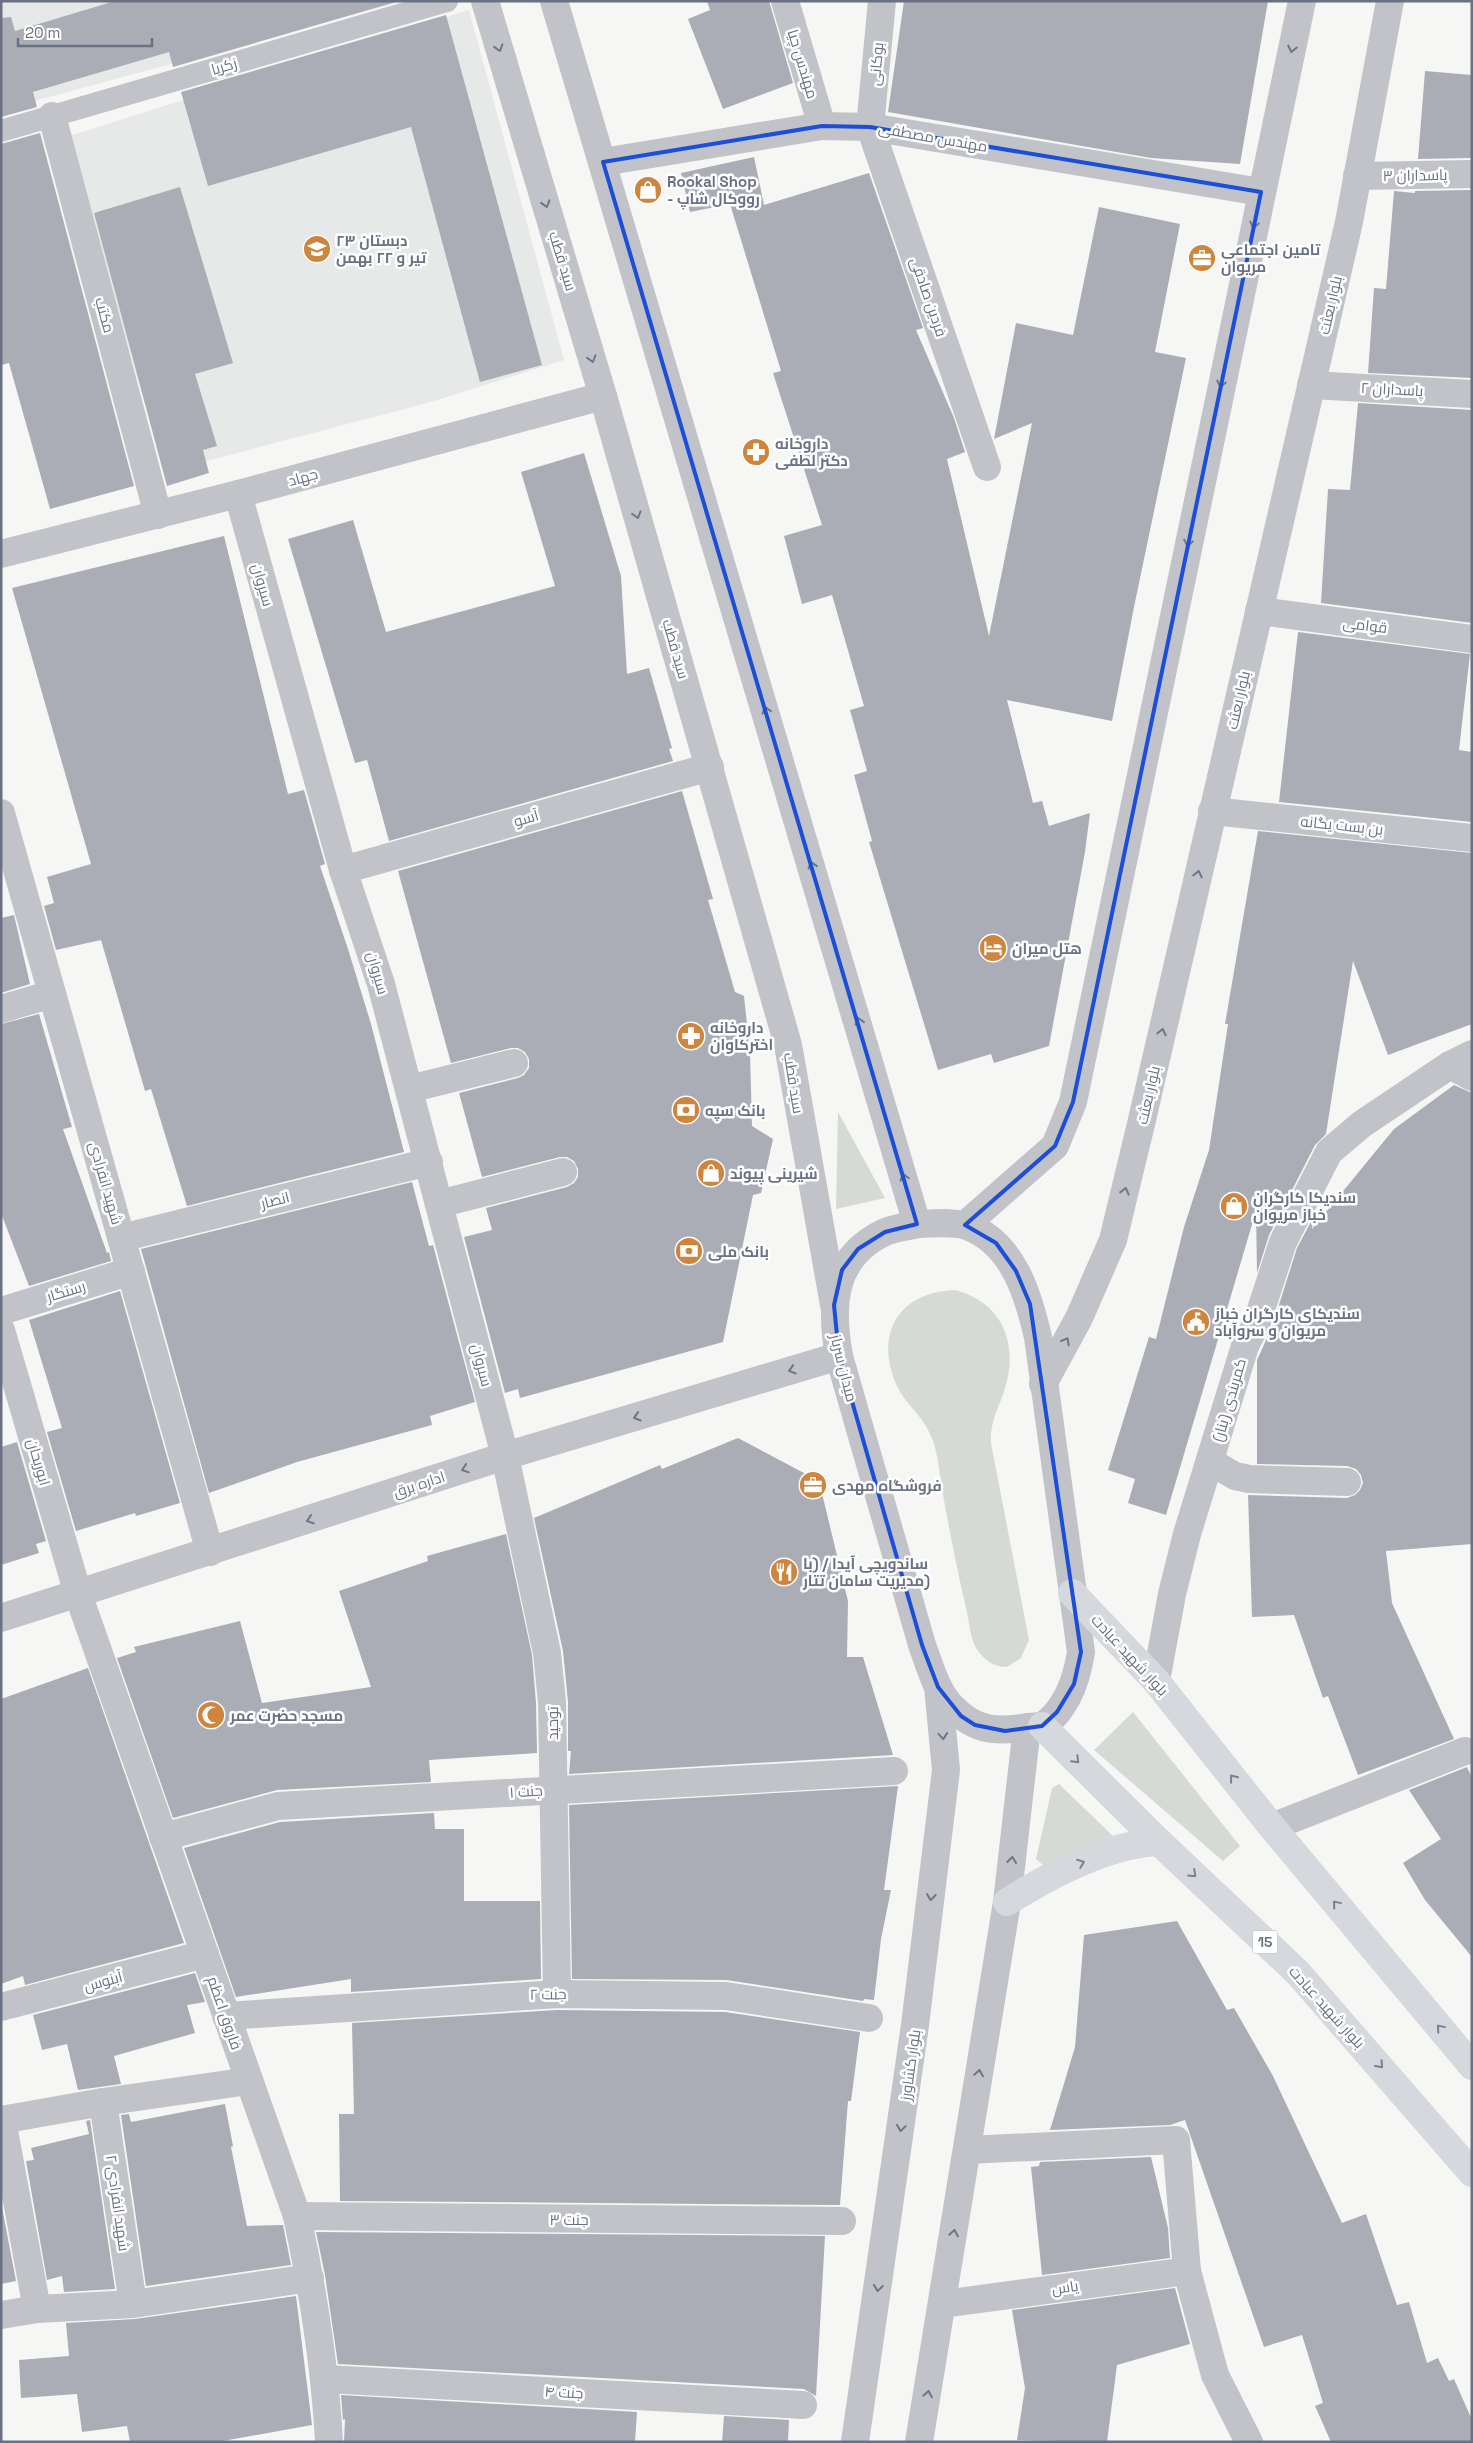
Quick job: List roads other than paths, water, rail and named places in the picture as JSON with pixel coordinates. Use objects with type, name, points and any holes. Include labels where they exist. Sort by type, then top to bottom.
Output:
[{"type":"main road","name":"بلوار شهید عبادت","points":[[1072,1593],[1156,1681],[1272,1827],[1472,2066]]},
{"type":"main road","name":"بلوار شهید عبادت","points":[[1034,1727],[1298,1973],[1472,2173]]},
{"type":"main road","points":[[1007,1902],[1040,1882],[1076,1865],[1109,1853],[1159,1842]]},
{"type":"street","name":"سید قطب","points":[[485,1],[603,396],[788,1045],[834,1305]]},
{"type":"street","points":[[554,1],[604,162],[917,1224]]},
{"type":"street","name":"مهندس چیا","points":[[784,1],[822,126]]},
{"type":"street","name":"بوکانی","points":[[870,126],[882,1]]},
{"type":"street","points":[[965,1225],[1055,1146],[1073,1102],[1302,1]]},
{"type":"street","name":"بلوار بعثت","points":[[1043,1384],[1079,1318],[1112,1240],[1312,385],[1358,176],[1390,1]]},
{"type":"street","name":"مکتب","points":[[52,116],[158,515]]},
{"type":"street","name":"مهندس مصطفی","points":[[604,162],[822,126],[870,126],[1261,192]]},
{"type":"street","name":"فردین صادقی","points":[[870,126],[987,467]]},
{"type":"street","name":"پاسداران ۳","points":[[1358,176],[1472,174]]},
{"type":"street","name":"پاسداران ۲","points":[[1312,385],[1472,394]]},
{"type":"street","name":"جهاد","points":[[1,554],[158,515],[603,396]]},
{"type":"street","name":"سیروان","points":[[238,494],[343,870],[381,984],[506,1456]]},
{"type":"street","name":"قوامی","points":[[1259,611],[1472,639]]},
{"type":"street","name":"آسو","points":[[343,870],[710,767]]},
{"type":"street","name":"بن بست یگانه","points":[[1212,811],[1472,838]]},
{"type":"street","name":"شهید انفرادی","points":[[1,813],[210,1552]]},
{"type":"street","points":[[1,1009],[52,994]]},
{"type":"street","points":[[409,1089],[514,1063]]},
{"type":"street","name":"کمربندی (بنار)","points":[[1156,1681],[1172,1594],[1187,1534],[1211,1462],[1245,1346],[1257,1322],[1282,1242],[1329,1152],[1362,1124],[1464,1066]]},
{"type":"street","name":"انصار","points":[[121,1238],[429,1162]]},
{"type":"street","points":[[439,1204],[563,1172]]},
{"type":"street","name":"میدان سرباز","points":[[917,1224],[965,1225],[996,1243],[1016,1271],[1030,1304],[1038,1338],[1081,1652],[1074,1684],[1058,1712],[1034,1727],[1005,1731],[975,1725],[950,1706],[938,1687],[922,1645],[839,1356],[834,1330],[834,1305],[842,1270],[858,1249],[884,1232],[917,1224]]},
{"type":"street","name":"رستگار","points":[[1,1311],[131,1271]]},
{"type":"street","name":"ابوریحان","points":[[1,1330],[78,1594]]},
{"type":"street","name":"اداره برق","points":[[1,1618],[506,1456],[839,1356]]},
{"type":"street","name":"توحید","points":[[506,1456],[547,1652],[552,1702],[557,1994]]},
{"type":"street","points":[[1211,1462],[1235,1476],[1249,1479],[1347,1482]]},
{"type":"street","name":"فاروق اعظم","points":[[78,1594],[297,2216],[310,2278],[326,2379],[329,2442]]},
{"type":"street","name":"بلوار کشاورز","points":[[855,2442],[914,2035],[946,1770],[938,1687]]},
{"type":"street","points":[[919,2442],[943,2304],[1034,1727]]},
{"type":"street","points":[[1272,1827],[1464,1751]]},
{"type":"street","name":"جنت ۱","points":[[163,1837],[278,1806],[894,1771]]},
{"type":"street","name":"آبنوس","points":[[1,2008],[205,1954]]},
{"type":"street","name":"جنت ۲","points":[[226,2016],[557,1994],[726,1996],[868,2018]]},
{"type":"street","points":[[38,2309],[1,2120],[103,2102],[249,2081]]},
{"type":"street","name":"شهید انفرادی ۲","points":[[103,2102],[132,2304]]},
{"type":"street","points":[[966,2150],[1176,2140],[1187,2271],[1215,2375],[1249,2442]]},
{"type":"street","name":"جنت ۳","points":[[297,2216],[842,2221]]},
{"type":"street","name":"یاس","points":[[943,2304],[1187,2271]]},
{"type":"street","points":[[1,2315],[38,2309],[132,2304],[310,2278]]},
{"type":"street","name":"جنت ۴","points":[[326,2379],[803,2405]]},
{"type":"lane","name":"زکریا","points":[[1,131],[447,1]]},
{"type":"place","name":"Rookal Shop - رووکال شاپ","points":[[648,190]]},
{"type":"place","name":"دبستان ٢٣ تیر و ۲۲ بهمن","points":[[317,249]]},
{"type":"place","name":"تامین اجتماعی مریوان","points":[[1202,258]]},
{"type":"place","name":"داروخانه دکتر لطفی","points":[[756,452]]},
{"type":"place","name":"هتل میران","points":[[993,948]]},
{"type":"place","name":"داروخانه اخترکاوان","points":[[691,1036]]},
{"type":"place","name":"بانک سپه","points":[[686,1110]]},
{"type":"place","name":"شیرینی پیوند","points":[[711,1173]]},
{"type":"place","name":"سندیکا کارگران خباز مریوان","points":[[1234,1206]]},
{"type":"place","name":"بانک ملی","points":[[689,1251]]},
{"type":"place","name":"سندیکای کارگران خباز مریوان و سروآباد","points":[[1196,1322]]},
{"type":"place","name":"فروشگاه مهدی","points":[[813,1485]]},
{"type":"place","name":"ساندویچی آیدا / (با مدیریت سامان تتار)","points":[[784,1572]]},
{"type":"place","name":"مسجد حضرت عمر","points":[[211,1715]]}]
